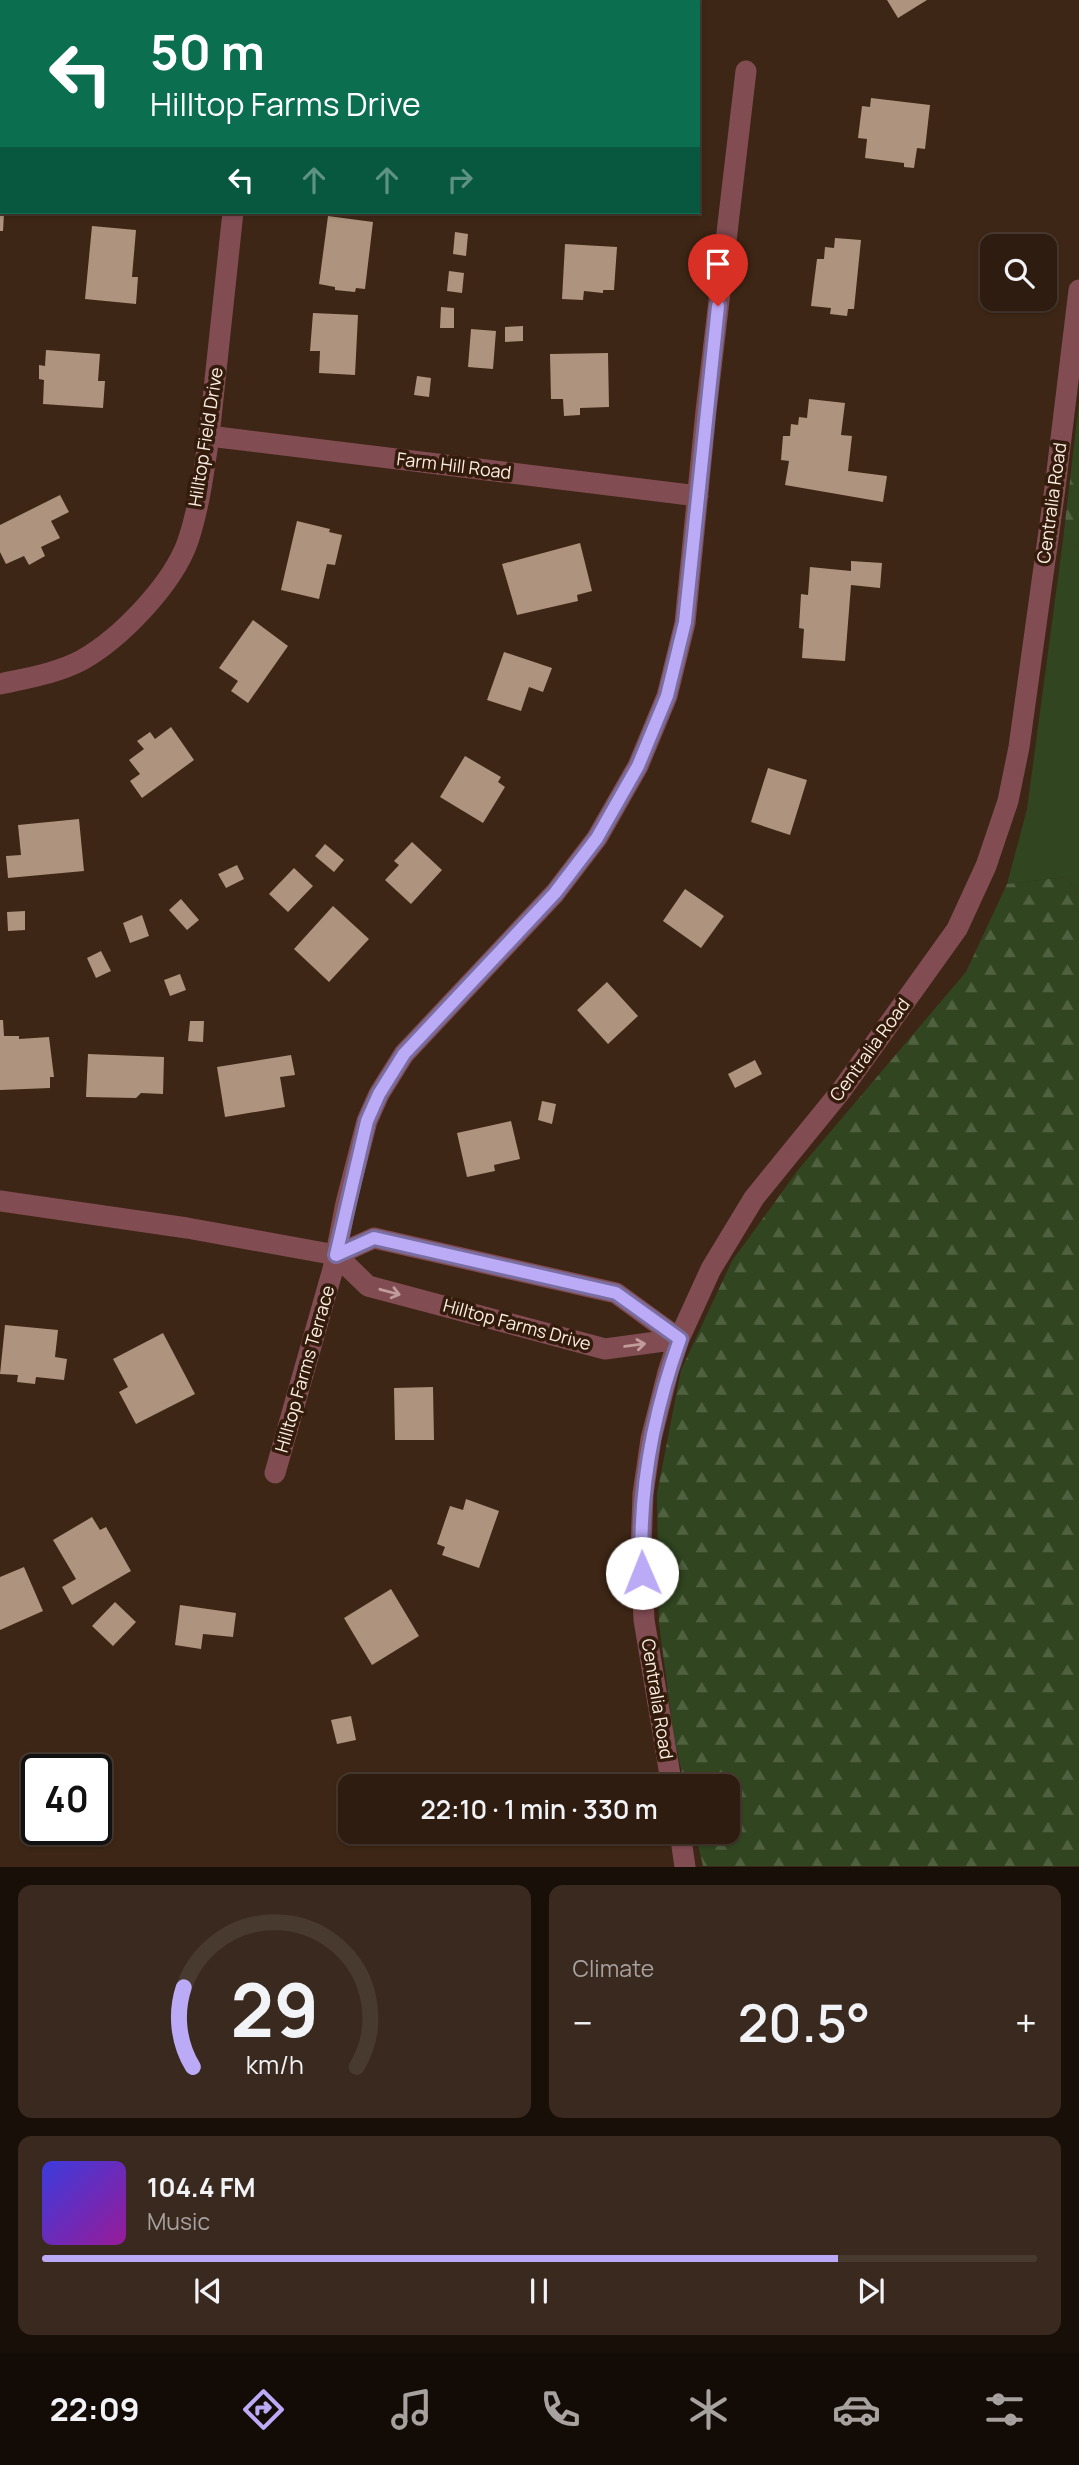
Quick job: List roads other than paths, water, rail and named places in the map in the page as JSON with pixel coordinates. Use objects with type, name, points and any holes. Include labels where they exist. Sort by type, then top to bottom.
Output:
[{"type":"street","name":"Hilltop Farms Terrace","points":[[275,1474],[336,1255],[367,1121],[379,1094],[404,1054],[555,893],[597,838],[638,766],[667,696],[685,622],[746,71]]},
{"type":"street","name":"Hilltop Field Drive","points":[[0,684],[40,675],[81,661],[105,645],[133,620],[164,584],[187,543],[209,436],[233,214]]},
{"type":"street","name":"Centralia Road","points":[[670,1774],[644,1619],[641,1550],[643,1494],[652,1439],[668,1372],[710,1269],[754,1198],[841,1091],[957,929],[986,866],[1008,801],[1019,747],[1079,290]]},
{"type":"street","name":"Farm Hill Road","points":[[209,436],[698,496]]},
{"type":"street","points":[[0,1201],[187,1228],[336,1255],[374,1238],[616,1293],[680,1339]]},
{"type":"street","name":"Hilltop Farms Drive","points":[[336,1255],[368,1286],[605,1349],[680,1339]]},
{"type":"street","points":[[682,1844],[685,1867]]}]
